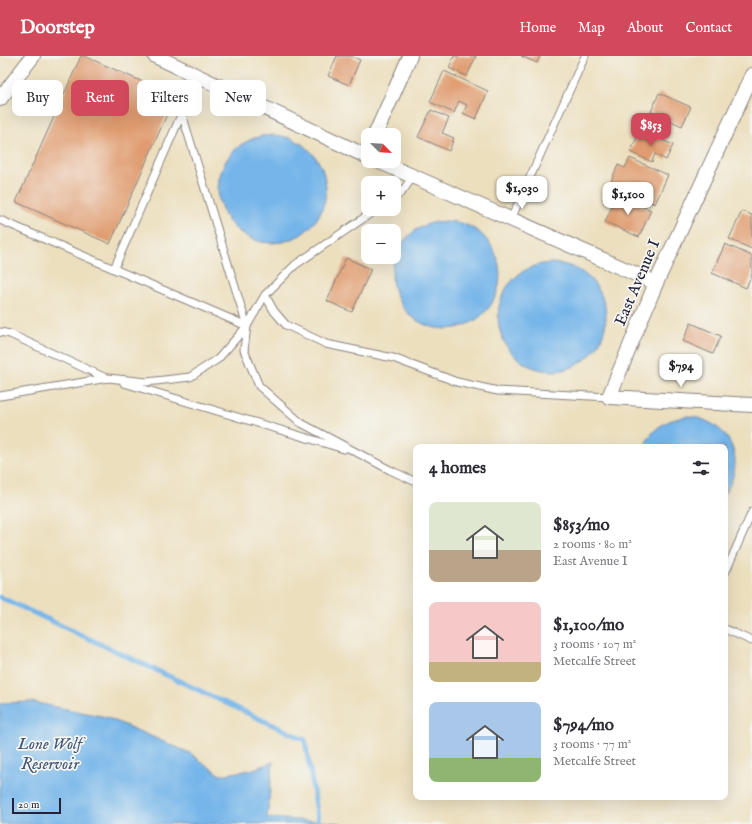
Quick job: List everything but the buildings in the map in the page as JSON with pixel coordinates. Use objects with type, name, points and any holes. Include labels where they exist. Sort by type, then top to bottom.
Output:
[{"type":"street","points":[[0,99],[33,56]]},
{"type":"street","points":[[155,56],[361,152]]},
{"type":"street","points":[[378,128],[410,56]]},
{"type":"street","name":"East Avenue I","points":[[609,397],[656,283],[752,75]]},
{"type":"street","points":[[395,168],[656,283]]},
{"type":"street","points":[[609,397],[752,405]]},
{"type":"lane","points":[[511,219],[585,56]]},
{"type":"lane","points":[[196,80],[198,76]]},
{"type":"lane","points":[[114,269],[181,116]]},
{"type":"lane","points":[[183,116],[247,326],[244,350],[259,386],[301,423],[413,481]]},
{"type":"lane","points":[[401,191],[409,183],[412,176]]},
{"type":"lane","points":[[0,396],[108,378],[148,382],[190,377],[218,359],[247,326],[265,295],[295,265],[367,216]]},
{"type":"lane","points":[[0,220],[247,326]]},
{"type":"lane","points":[[265,295],[274,311],[286,325],[326,344],[394,358],[457,382],[491,390],[609,397]]},
{"type":"lane","points":[[0,332],[10,334],[108,378],[359,454]]},
{"type":"lane","points":[[728,566],[752,512]]},
{"type":"lane","points":[[728,630],[752,641]]},
{"type":"water","points":[[272,135],[293,139],[310,151],[322,168],[326,189],[322,210],[310,227],[293,239],[272,243],[251,239],[234,227],[222,210],[218,189],[222,168],[234,151],[251,139]]},
{"type":"water","points":[[435,222],[457,222],[476,230],[491,245],[499,264],[499,286],[491,305],[476,320],[457,328],[435,328],[416,320],[401,305],[393,286],[393,264],[401,264],[401,245],[416,230]]},
{"type":"water","points":[[552,263],[573,267],[590,279],[602,296],[606,317],[602,338],[590,355],[573,367],[552,371],[531,367],[514,355],[502,338],[498,317],[502,296],[514,279],[531,267]]},
{"type":"water","points":[[689,416],[703,420],[715,426],[724,434],[731,444],[735,467],[732,480],[728,487],[728,444],[645,444],[656,429],[674,419]]},
{"type":"water","name":"Lone Wolf Reservoir","points":[[31,702],[106,717],[190,753],[220,775],[251,770],[273,762],[267,818],[342,824],[0,824],[0,704]]},
{"type":"waterway","points":[[0,597],[305,740],[319,824]]}]
